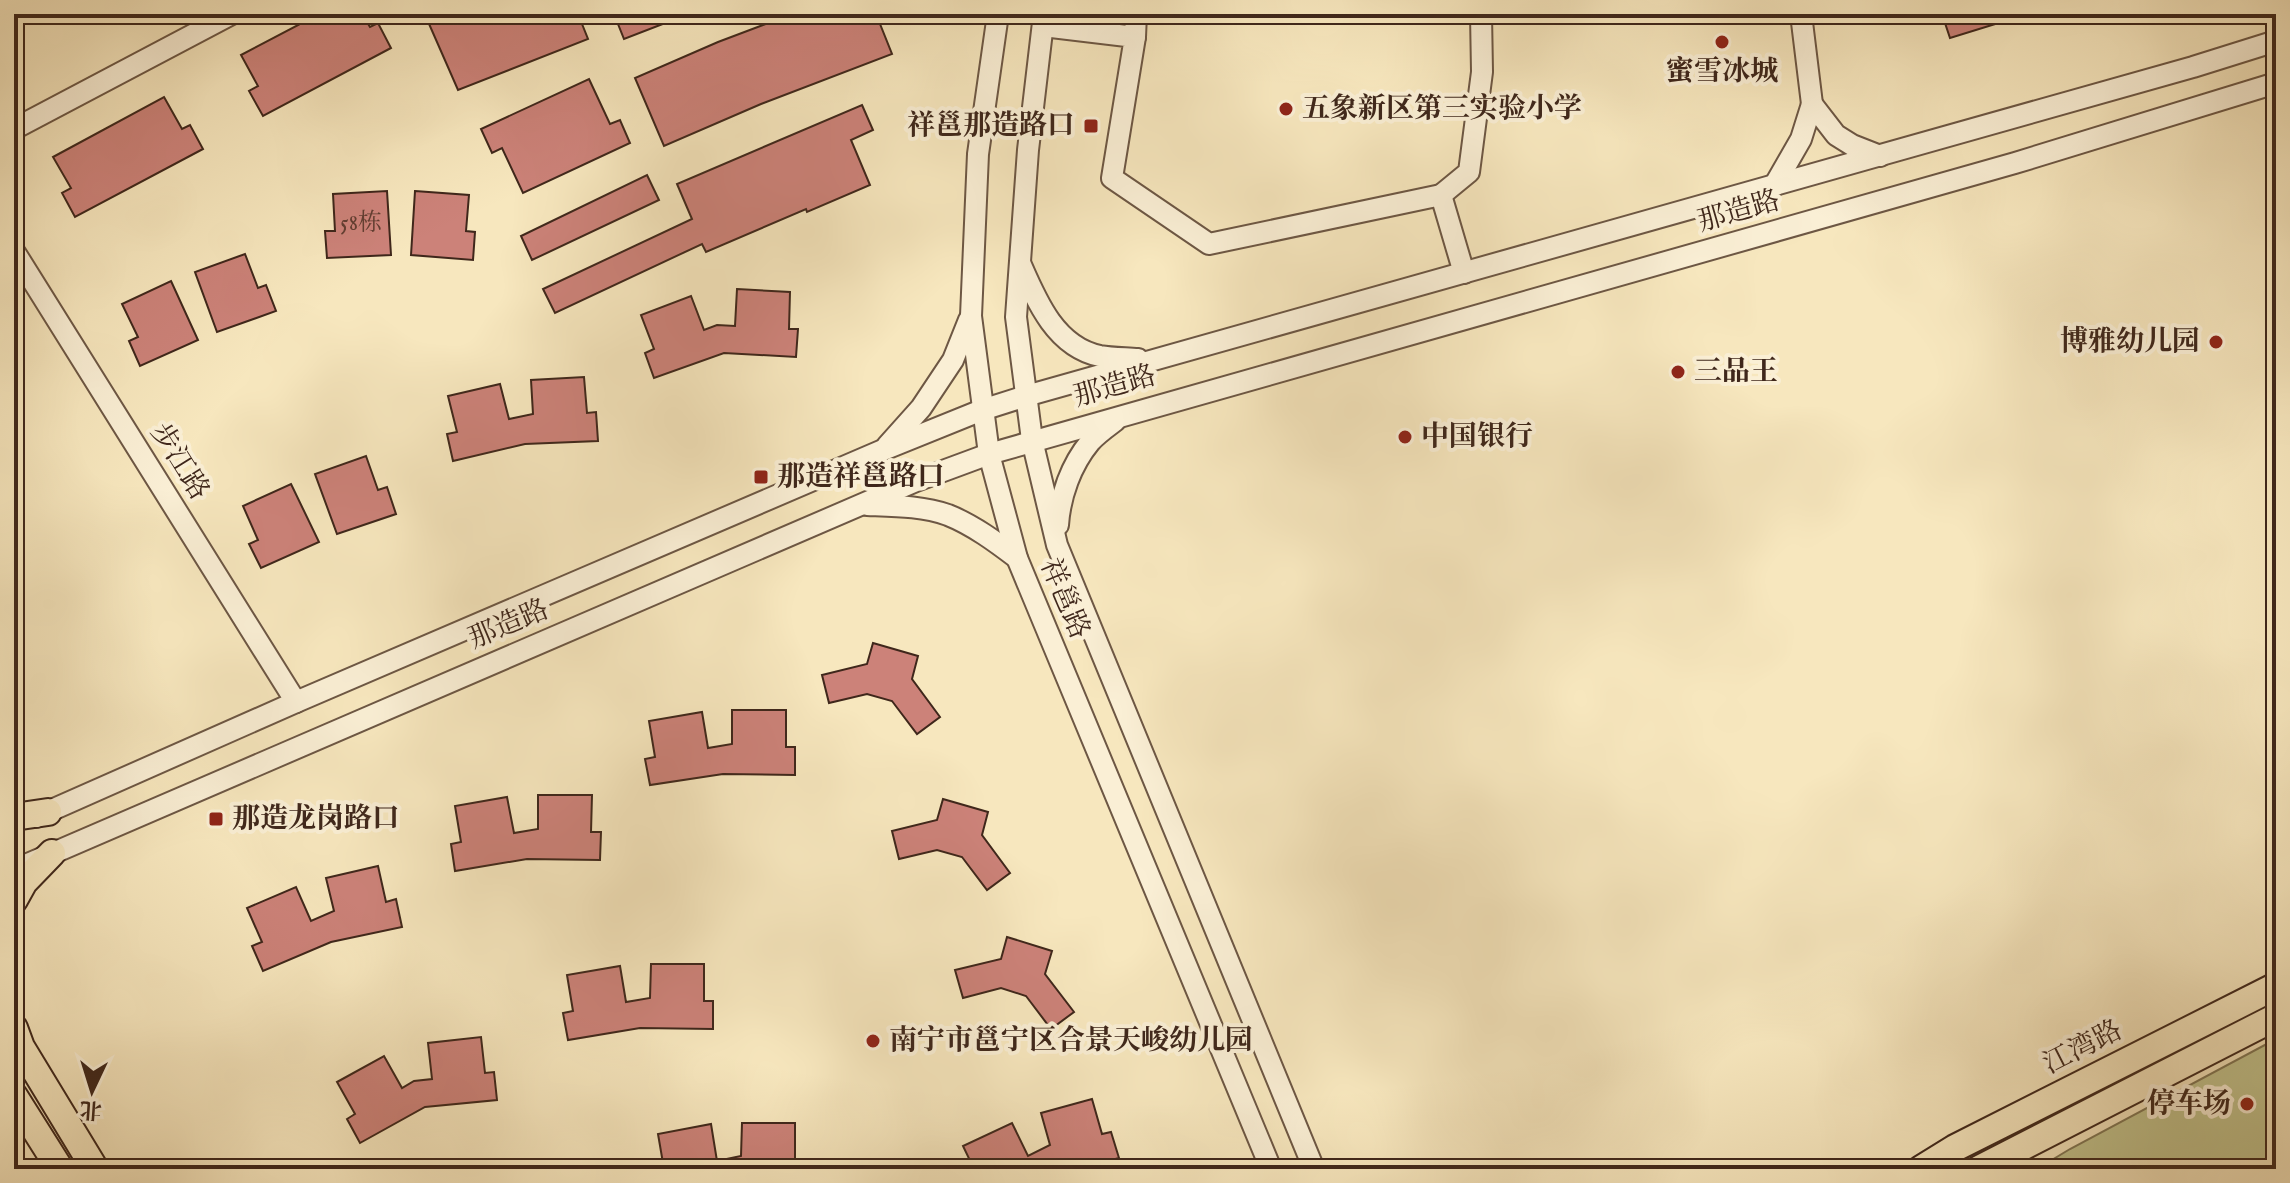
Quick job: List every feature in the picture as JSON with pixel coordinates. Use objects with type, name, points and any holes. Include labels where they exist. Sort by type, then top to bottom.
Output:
[{"type":"main road","points":[[14,817],[48,812]]},
{"type":"main road","points":[[14,900],[24,882],[52,853]]},
{"type":"main road","name":"江湾路","points":[[1921,1169],[1955,1148],[2276,986]]},
{"type":"main road","points":[[1979,1169],[2276,1017]]},
{"type":"main road","points":[[14,1028],[21,1047],[95,1169]]},
{"type":"main road","points":[[14,1096],[60,1169]]},
{"type":"street","points":[[14,129],[232,14]]},
{"type":"street","name":"祥邕路","points":[[998,14],[978,154],[971,316],[989,454],[1017,558],[1271,1169]]},
{"type":"street","points":[[1136,14],[1112,178],[1209,244],[1441,195],[1469,172],[1482,72],[1481,14]]},
{"type":"street","points":[[1774,186],[1801,139],[1812,104],[1801,14]]},
{"type":"street","points":[[1044,20],[1135,37]]},
{"type":"street","name":"祥邕路","points":[[1044,20],[1028,150],[1016,317],[1032,440],[1057,545],[1314,1169]]},
{"type":"street","name":"那造路","points":[[14,826],[296,702],[982,410],[2276,41]]},
{"type":"street","name":"那造路","points":[[14,870],[859,505],[989,454],[2015,163],[2276,83]]},
{"type":"street","points":[[1812,104],[1836,135],[1880,156]]},
{"type":"street","points":[[1441,195],[1464,273]]},
{"type":"street","name":"步江路","points":[[14,251],[296,702]]},
{"type":"street","points":[[1019,262],[1039,305],[1064,339],[1097,355],[1154,360]]},
{"type":"street","points":[[883,450],[921,408],[953,360],[971,316]]},
{"type":"street","points":[[1057,545],[1060,505],[1072,470],[1091,441],[1122,414]]},
{"type":"street","points":[[859,505],[904,506],[948,515],[988,536],[1017,558]]},
{"type":"green space","points":[[2276,1039],[2276,1169],[2037,1169],[2070,1149]]},
{"type":"building","points":[[319,14],[362,14],[370,27],[378,23],[391,48],[263,116],[249,91],[258,86],[241,55]]},
{"type":"building","points":[[434,14],[561,14],[562,20],[578,14],[588,39],[458,90],[426,17]]},
{"type":"building","points":[[614,14],[686,14],[686,15],[624,39]]},
{"type":"building","points":[[792,14],[876,14],[892,54],[761,104],[664,146],[635,78]]},
{"type":"building","points":[[1942,14],[2018,14],[2018,17],[1950,38]]},
{"type":"building","points":[[589,79],[610,124],[620,120],[630,143],[523,193],[502,148],[492,153],[481,129]]},
{"type":"building","points":[[164,97],[182,129],[190,125],[203,149],[75,217],[62,193],[71,188],[53,157]]},
{"type":"building","points":[[862,105],[873,130],[851,140],[870,185],[706,252],[702,244],[555,313],[543,289],[692,219],[677,184]]},
{"type":"building","points":[[647,175],[659,200],[532,260],[521,236]]},
{"type":"building","points":[[387,191],[391,255],[327,258],[325,231],[335,231],[333,194]]},
{"type":"building","points":[[415,191],[469,195],[466,231],[475,232],[473,260],[411,255]]},
{"type":"building","points":[[245,254],[258,288],[266,285],[276,311],[217,332],[195,272]]},
{"type":"building","points":[[171,281],[198,340],[140,366],[129,341],[138,337],[122,304]]},
{"type":"building","points":[[737,289],[790,292],[789,329],[798,329],[796,357],[724,353],[654,378],[645,353],[654,349],[641,315],[691,296],[704,330],[717,325],[735,326]]},
{"type":"building","points":[[584,377],[587,413],[596,412],[598,441],[525,444],[453,461],[447,434],[457,432],[448,396],[500,384],[509,419],[533,414],[531,380]]},
{"type":"building","points":[[366,456],[378,490],[387,487],[396,514],[337,534],[315,474]]},
{"type":"building","points":[[291,484],[319,542],[261,568],[249,544],[258,540],[243,506]]},
{"type":"building","points":[[873,643],[918,656],[912,679],[940,717],[917,734],[892,701],[867,694],[829,703],[822,675],[867,664]]},
{"type":"building","points":[[732,710],[786,710],[786,747],[795,747],[795,775],[723,774],[650,785],[645,759],[655,757],[649,721],[702,712],[708,748],[732,744]]},
{"type":"building","points":[[538,795],[592,795],[591,832],[601,832],[600,860],[527,859],[455,871],[451,844],[461,842],[455,806],[507,797],[514,833],[538,829]]},
{"type":"building","points":[[943,799],[988,812],[982,835],[1010,873],[987,890],[962,857],[937,850],[899,859],[892,831],[937,820]]},
{"type":"building","points":[[378,866],[386,902],[396,899],[402,927],[331,942],[263,971],[252,946],[262,942],[247,908],[296,887],[311,921],[334,911],[326,878]]},
{"type":"building","points":[[1007,937],[1052,951],[1045,974],[1074,1012],[1051,1029],[1026,996],[1001,988],[963,998],[955,970],[1001,959]]},
{"type":"building","points":[[651,964],[704,964],[704,1001],[713,1001],[713,1029],[640,1028],[568,1040],[563,1013],[573,1011],[567,975],[620,966],[626,1002],[650,998]]},
{"type":"building","points":[[481,1037],[485,1073],[494,1072],[497,1100],[425,1107],[360,1143],[347,1119],[355,1114],[337,1082],[384,1056],[402,1088],[414,1081],[432,1079],[428,1043]]},
{"type":"building","points":[[1092,1099],[1102,1134],[1111,1132],[1119,1158],[1080,1169],[990,1169],[987,1163],[974,1169],[963,1146],[1012,1123],[1028,1156],[1050,1145],[1041,1113]]},
{"type":"building","points":[[742,1123],[795,1123],[795,1169],[664,1169],[658,1134],[711,1124],[717,1161],[741,1156]]},
{"type":"place","name":"蜜雪冰城","points":[[1722,42]]},
{"type":"place","name":"五象新区第三实验小学","points":[[1286,109]]},
{"type":"place","name":"祥邕那造路口","points":[[1091,126]]},
{"type":"place","name":"博雅幼儿园","points":[[2216,342]]},
{"type":"place","name":"三品王","points":[[1678,372]]},
{"type":"place","name":"中国银行","points":[[1405,437]]},
{"type":"place","name":"那造祥邕路口","points":[[761,477]]},
{"type":"place","name":"那造龙岗路口","points":[[216,819]]},
{"type":"place","name":"南宁市邕宁区合景天峻幼儿园","points":[[873,1041]]},
{"type":"place","name":"停车场","points":[[2247,1104]]}]
